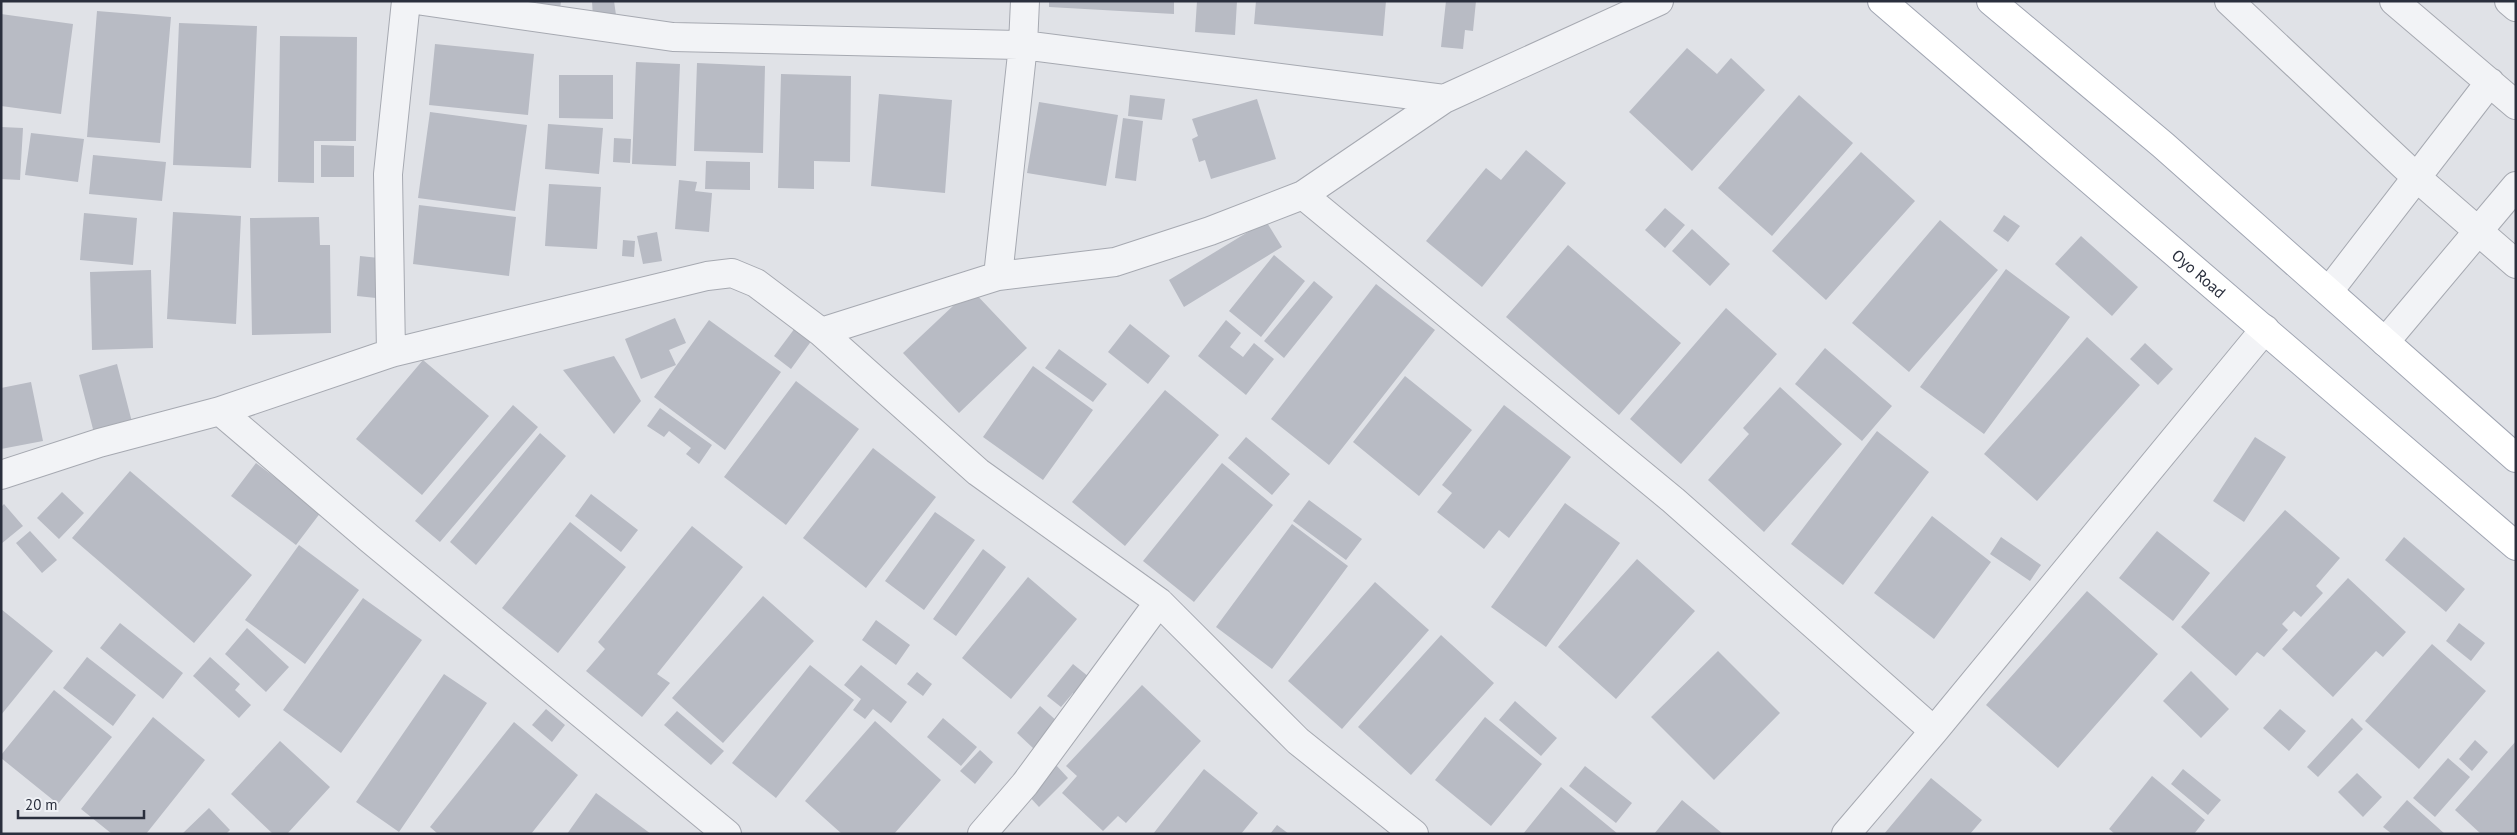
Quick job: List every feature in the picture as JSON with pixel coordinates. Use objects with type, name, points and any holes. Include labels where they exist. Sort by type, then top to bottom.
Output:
[{"type":"main road","name":"Oyo Road","points":[[1882,1],[2516,546]]},
{"type":"main road","points":[[1991,1],[2163,145],[2516,458]]},
{"type":"street","points":[[391,353],[388,174],[406,1]]},
{"type":"street","points":[[423,1],[673,37],[1023,45],[1444,99]]},
{"type":"street","points":[[998,276],[1023,45],[1025,1]]},
{"type":"street","points":[[821,332],[998,276],[1115,262],[1210,231],[1302,195],[1444,99],[1659,1]]},
{"type":"street","points":[[2229,1],[2416,177],[2516,264]]},
{"type":"street","points":[[2394,1],[2516,105]]},
{"type":"street","points":[[2508,1],[2516,7]]},
{"type":"street","points":[[2329,291],[2490,82]]},
{"type":"street","points":[[2385,342],[2516,186]]},
{"type":"street","points":[[1302,195],[1673,500],[1934,731]]},
{"type":"street","points":[[1,476],[100,443],[220,411],[391,353],[707,276],[732,273],[756,283],[821,332],[978,472],[1159,602],[1298,741],[1414,834]]},
{"type":"street","points":[[1846,834],[1934,731],[2265,329]]},
{"type":"street","points":[[220,411],[370,540],[727,834]]},
{"type":"street","points":[[982,834],[1025,784],[1159,602]]},
{"type":"building","points":[[537,1],[561,1],[560,10],[537,8]]},
{"type":"building","points":[[592,1],[614,1],[616,15],[593,18]]},
{"type":"building","points":[[1049,1],[1174,1],[1174,14],[1049,7]]},
{"type":"building","points":[[1197,1],[1237,1],[1235,35],[1195,32]]},
{"type":"building","points":[[1256,1],[1386,1],[1383,36],[1254,24]]},
{"type":"building","points":[[1446,1],[1476,1],[1473,31],[1465,30],[1463,49],[1441,47]]},
{"type":"building","points":[[97,11],[171,17],[160,143],[87,137]]},
{"type":"building","points":[[1,14],[73,24],[61,114],[1,106]]},
{"type":"building","points":[[179,23],[257,26],[251,168],[173,165]]},
{"type":"building","points":[[280,36],[357,37],[356,141],[314,141],[314,183],[278,182]]},
{"type":"building","points":[[435,44],[534,54],[528,115],[429,105]]},
{"type":"building","points":[[1687,48],[1717,74],[1731,58],[1765,90],[1692,171],[1629,112]]},
{"type":"building","points":[[636,62],[680,64],[676,166],[632,164]]},
{"type":"building","points":[[697,63],[765,66],[763,153],[694,151]]},
{"type":"building","points":[[781,74],[851,76],[850,162],[814,161],[814,189],[778,188]]},
{"type":"building","points":[[559,75],[613,75],[613,119],[559,118]]},
{"type":"building","points":[[879,94],[952,100],[945,193],[871,186]]},
{"type":"building","points":[[1130,95],[1165,99],[1162,120],[1128,116]]},
{"type":"building","points":[[1799,95],[1853,143],[1772,236],[1718,188]]},
{"type":"building","points":[[1257,99],[1276,159],[1211,179],[1205,160],[1199,162],[1192,139],[1198,136],[1192,119]]},
{"type":"building","points":[[1039,102],[1118,115],[1106,186],[1027,173]]},
{"type":"building","points":[[430,112],[527,125],[515,211],[418,198]]},
{"type":"building","points":[[1123,118],[1143,121],[1136,181],[1115,178]]},
{"type":"building","points":[[548,124],[603,128],[599,174],[545,169]]},
{"type":"building","points":[[1,127],[23,128],[20,180],[1,179]]},
{"type":"building","points":[[31,133],[84,139],[78,182],[25,175]]},
{"type":"building","points":[[614,138],[631,139],[630,163],[613,162]]},
{"type":"building","points":[[321,145],[354,146],[354,177],[321,177]]},
{"type":"building","points":[[1526,150],[1566,183],[1482,287],[1426,241],[1486,168],[1501,180]]},
{"type":"building","points":[[1861,152],[1915,201],[1826,300],[1772,251]]},
{"type":"building","points":[[93,155],[166,162],[162,201],[89,194]]},
{"type":"building","points":[[706,161],[750,162],[750,190],[705,189]]},
{"type":"building","points":[[679,180],[697,182],[695,191],[712,193],[709,232],[675,229]]},
{"type":"building","points":[[549,184],[601,187],[597,249],[545,246]]},
{"type":"building","points":[[419,205],[516,217],[509,276],[413,264]]},
{"type":"building","points":[[1665,208],[1685,225],[1665,248],[1645,230]]},
{"type":"building","points":[[173,212],[241,216],[236,324],[167,319]]},
{"type":"building","points":[[84,213],[137,218],[133,265],[80,260]]},
{"type":"building","points":[[2004,215],[2020,226],[2008,242],[1993,231]]},
{"type":"building","points":[[319,217],[320,245],[330,245],[331,333],[252,335],[250,218]]},
{"type":"building","points":[[1940,220],[1998,270],[1909,372],[1852,323]]},
{"type":"building","points":[[1266,221],[1282,247],[1184,307],[1169,280]]},
{"type":"building","points":[[1692,229],[1730,264],[1710,286],[1672,251]]},
{"type":"building","points":[[657,232],[662,261],[643,264],[637,236]]},
{"type":"building","points":[[2081,236],[2138,287],[2112,316],[2055,264]]},
{"type":"building","points":[[623,240],[635,241],[634,257],[622,256]]},
{"type":"building","points":[[1568,245],[1681,343],[1619,415],[1506,317]]},
{"type":"building","points":[[1274,255],[1305,281],[1261,337],[1229,311]]},
{"type":"building","points":[[360,256],[379,258],[376,298],[357,296]]},
{"type":"building","points":[[2006,269],[2070,317],[1984,434],[1920,387]]},
{"type":"building","points":[[151,270],[153,348],[92,350],[90,272]]},
{"type":"building","points":[[1314,281],[1333,297],[1284,358],[1264,341]]},
{"type":"building","points":[[1376,284],[1435,330],[1329,465],[1271,419]]},
{"type":"building","points":[[971,289],[1027,348],[959,413],[903,353]]},
{"type":"building","points":[[1726,308],[1777,354],[1681,464],[1630,419]]},
{"type":"building","points":[[675,318],[686,343],[669,350],[676,365],[641,379],[625,339]]},
{"type":"building","points":[[709,320],[781,372],[725,450],[654,397]]},
{"type":"building","points":[[1226,320],[1241,333],[1230,347],[1243,357],[1254,343],[1274,359],[1246,395],[1198,356]]},
{"type":"building","points":[[1130,324],[1170,356],[1148,384],[1108,352]]},
{"type":"building","points":[[795,328],[812,340],[791,369],[774,356]]},
{"type":"building","points":[[2087,337],[2140,385],[2037,501],[1984,454]]},
{"type":"building","points":[[2145,343],[2173,369],[2158,385],[2130,359]]},
{"type":"building","points":[[1825,348],[1892,406],[1862,441],[1795,384]]},
{"type":"building","points":[[1059,349],[1107,384],[1093,402],[1045,368]]},
{"type":"building","points":[[614,356],[641,401],[614,434],[563,370]]},
{"type":"building","points":[[423,360],[489,416],[422,495],[356,439]]},
{"type":"building","points":[[117,364],[132,422],[94,433],[79,375]]},
{"type":"building","points":[[1033,366],[1093,410],[1043,480],[983,437]]},
{"type":"building","points":[[1405,376],[1472,430],[1419,496],[1353,442]]},
{"type":"building","points":[[796,381],[859,429],[786,525],[724,477]]},
{"type":"building","points":[[31,382],[43,441],[1,449],[1,388]]},
{"type":"building","points":[[1780,387],[1842,444],[1764,532],[1708,480],[1749,434],[1743,428]]},
{"type":"building","points":[[1165,390],[1219,435],[1125,546],[1072,502]]},
{"type":"building","points":[[513,405],[538,427],[440,542],[415,521]]},
{"type":"building","points":[[1504,405],[1571,457],[1509,538],[1499,530],[1484,549],[1437,512],[1452,493],[1442,485]]},
{"type":"building","points":[[660,408],[712,445],[699,464],[686,454],[691,448],[669,431],[664,437],[647,426]]},
{"type":"building","points":[[1877,431],[1929,472],[1843,585],[1791,544]]},
{"type":"building","points":[[540,433],[566,456],[476,565],[450,542]]},
{"type":"building","points":[[1246,437],[1290,474],[1272,495],[1228,458]]},
{"type":"building","points":[[2255,437],[2286,457],[2244,522],[2213,501]]},
{"type":"building","points":[[873,448],[936,497],[866,588],[803,538]]},
{"type":"building","points":[[256,463],[321,512],[296,545],[231,496]]},
{"type":"building","points":[[1222,463],[1273,505],[1194,602],[1143,561]]},
{"type":"building","points":[[130,471],[252,575],[194,643],[72,538]]},
{"type":"building","points":[[62,492],[84,513],[59,539],[37,518]]},
{"type":"building","points":[[591,494],[638,530],[621,552],[575,516]]},
{"type":"building","points":[[1309,500],[1362,539],[1346,560],[1293,521]]},
{"type":"building","points":[[1565,503],[1620,543],[1546,647],[1491,607]]},
{"type":"building","points":[[4,504],[23,526],[1,544],[1,507]]},
{"type":"building","points":[[2285,510],[2340,558],[2316,586],[2323,593],[2301,617],[2294,611],[2282,624],[2288,630],[2264,657],[2257,652],[2236,676],[2181,627]]},
{"type":"building","points":[[935,512],[975,540],[924,610],[885,581]]},
{"type":"building","points":[[1932,516],[1991,562],[1934,639],[1874,593]]},
{"type":"building","points":[[570,522],[626,567],[558,653],[502,608]]},
{"type":"building","points":[[1292,524],[1348,566],[1272,669],[1216,627]]},
{"type":"building","points":[[692,526],[743,567],[657,674],[670,683],[642,717],[586,671],[605,649],[598,642]]},
{"type":"building","points":[[30,531],[57,560],[42,573],[16,543]]},
{"type":"building","points":[[2157,531],[2210,573],[2173,621],[2119,578]]},
{"type":"building","points":[[2001,537],[2041,565],[2030,581],[1990,554]]},
{"type":"building","points":[[2404,537],[2465,589],[2446,612],[2385,560]]},
{"type":"building","points":[[299,545],[359,590],[305,664],[245,620]]},
{"type":"building","points":[[983,549],[1006,567],[956,636],[933,619]]},
{"type":"building","points":[[1637,559],[1695,611],[1616,699],[1558,647]]},
{"type":"building","points":[[1028,577],[1077,619],[1011,699],[962,658]]},
{"type":"building","points":[[2348,578],[2406,632],[2383,657],[2376,651],[2333,697],[2282,649]]},
{"type":"building","points":[[1375,582],[1429,630],[1342,729],[1288,681]]},
{"type":"building","points":[[2087,591],[2158,654],[2058,768],[1986,705]]},
{"type":"building","points":[[763,596],[814,641],[723,743],[672,698]]},
{"type":"building","points":[[363,598],[422,640],[341,753],[283,710]]},
{"type":"building","points":[[1,609],[53,651],[1,715]]},
{"type":"building","points":[[876,620],[910,645],[896,665],[862,640]]},
{"type":"building","points":[[120,623],[183,673],[163,699],[100,648]]},
{"type":"building","points":[[2459,623],[2485,643],[2471,661],[2446,641]]},
{"type":"building","points":[[247,628],[289,667],[266,692],[225,654]]},
{"type":"building","points":[[1441,635],[1494,683],[1411,775],[1358,727]]},
{"type":"building","points":[[2432,644],[2486,691],[2419,769],[2365,721]]},
{"type":"building","points":[[1718,651],[1780,713],[1714,780],[1651,717]]},
{"type":"building","points":[[87,657],[136,695],[113,726],[63,688]]},
{"type":"building","points":[[210,657],[240,684],[235,690],[251,705],[239,718],[193,676]]},
{"type":"building","points":[[1073,664],[1094,681],[1080,699],[1073,693],[1061,707],[1047,696]]},
{"type":"building","points":[[810,665],[854,700],[776,798],[732,763]]},
{"type":"building","points":[[861,665],[907,702],[891,723],[873,709],[865,719],[853,710],[861,699],[844,685]]},
{"type":"building","points":[[2191,671],[2229,709],[2201,738],[2163,701]]},
{"type":"building","points":[[917,672],[932,684],[923,696],[907,684]]},
{"type":"building","points":[[444,674],[487,703],[399,832],[356,802]]},
{"type":"building","points":[[1142,685],[1201,741],[1126,823],[1118,816],[1103,831],[1062,793],[1077,776],[1066,766]]},
{"type":"building","points":[[54,690],[112,737],[58,804],[1,758],[1,755]]},
{"type":"building","points":[[1515,701],[1557,738],[1541,756],[1499,720]]},
{"type":"building","points":[[1040,706],[1058,722],[1034,749],[1017,733]]},
{"type":"building","points":[[546,709],[565,725],[552,742],[532,725]]},
{"type":"building","points":[[2280,709],[2306,731],[2289,751],[2263,728]]},
{"type":"building","points":[[677,711],[724,751],[711,765],[664,725]]},
{"type":"building","points":[[153,717],[205,760],[146,834],[112,834],[81,809]]},
{"type":"building","points":[[1485,717],[1542,764],[1491,826],[1435,780]]},
{"type":"building","points":[[943,718],[977,747],[961,766],[927,737]]},
{"type":"building","points":[[2352,718],[2363,729],[2318,777],[2307,767]]},
{"type":"building","points":[[875,721],[941,780],[894,834],[842,834],[805,801]]},
{"type":"building","points":[[514,722],[578,775],[531,834],[438,834],[430,827]]},
{"type":"building","points":[[2475,740],[2488,752],[2472,771],[2459,759]]},
{"type":"building","points":[[280,741],[330,787],[287,834],[273,834],[231,794]]},
{"type":"building","points":[[2516,741],[2516,832],[2514,834],[2481,834],[2455,810]]},
{"type":"building","points":[[980,750],[993,762],[975,784],[960,771]]},
{"type":"building","points":[[2448,758],[2470,777],[2435,817],[2413,798]]},
{"type":"building","points":[[1056,765],[1068,778],[1039,807],[1027,794]]},
{"type":"building","points":[[1585,766],[1632,803],[1616,823],[1569,786]]},
{"type":"building","points":[[1204,769],[1258,813],[1241,834],[1153,834]]},
{"type":"building","points":[[2183,769],[2221,800],[2208,815],[2171,784]]},
{"type":"building","points":[[2357,773],[2382,797],[2363,817],[2338,792]]},
{"type":"building","points":[[2152,776],[2205,820],[2194,834],[2115,834],[2109,829]]},
{"type":"building","points":[[1931,778],[1982,820],[1970,834],[1884,834]]},
{"type":"building","points":[[1561,787],[1618,834],[1523,834]]},
{"type":"building","points":[[596,793],[651,834],[567,834]]},
{"type":"building","points":[[1682,800],[1723,834],[1654,834]]},
{"type":"building","points":[[2407,800],[2445,834],[2392,834],[2383,827]]},
{"type":"building","points":[[209,808],[230,830],[226,834],[182,834]]},
{"type":"building","points":[[1277,825],[1289,834],[1270,834]]}]
